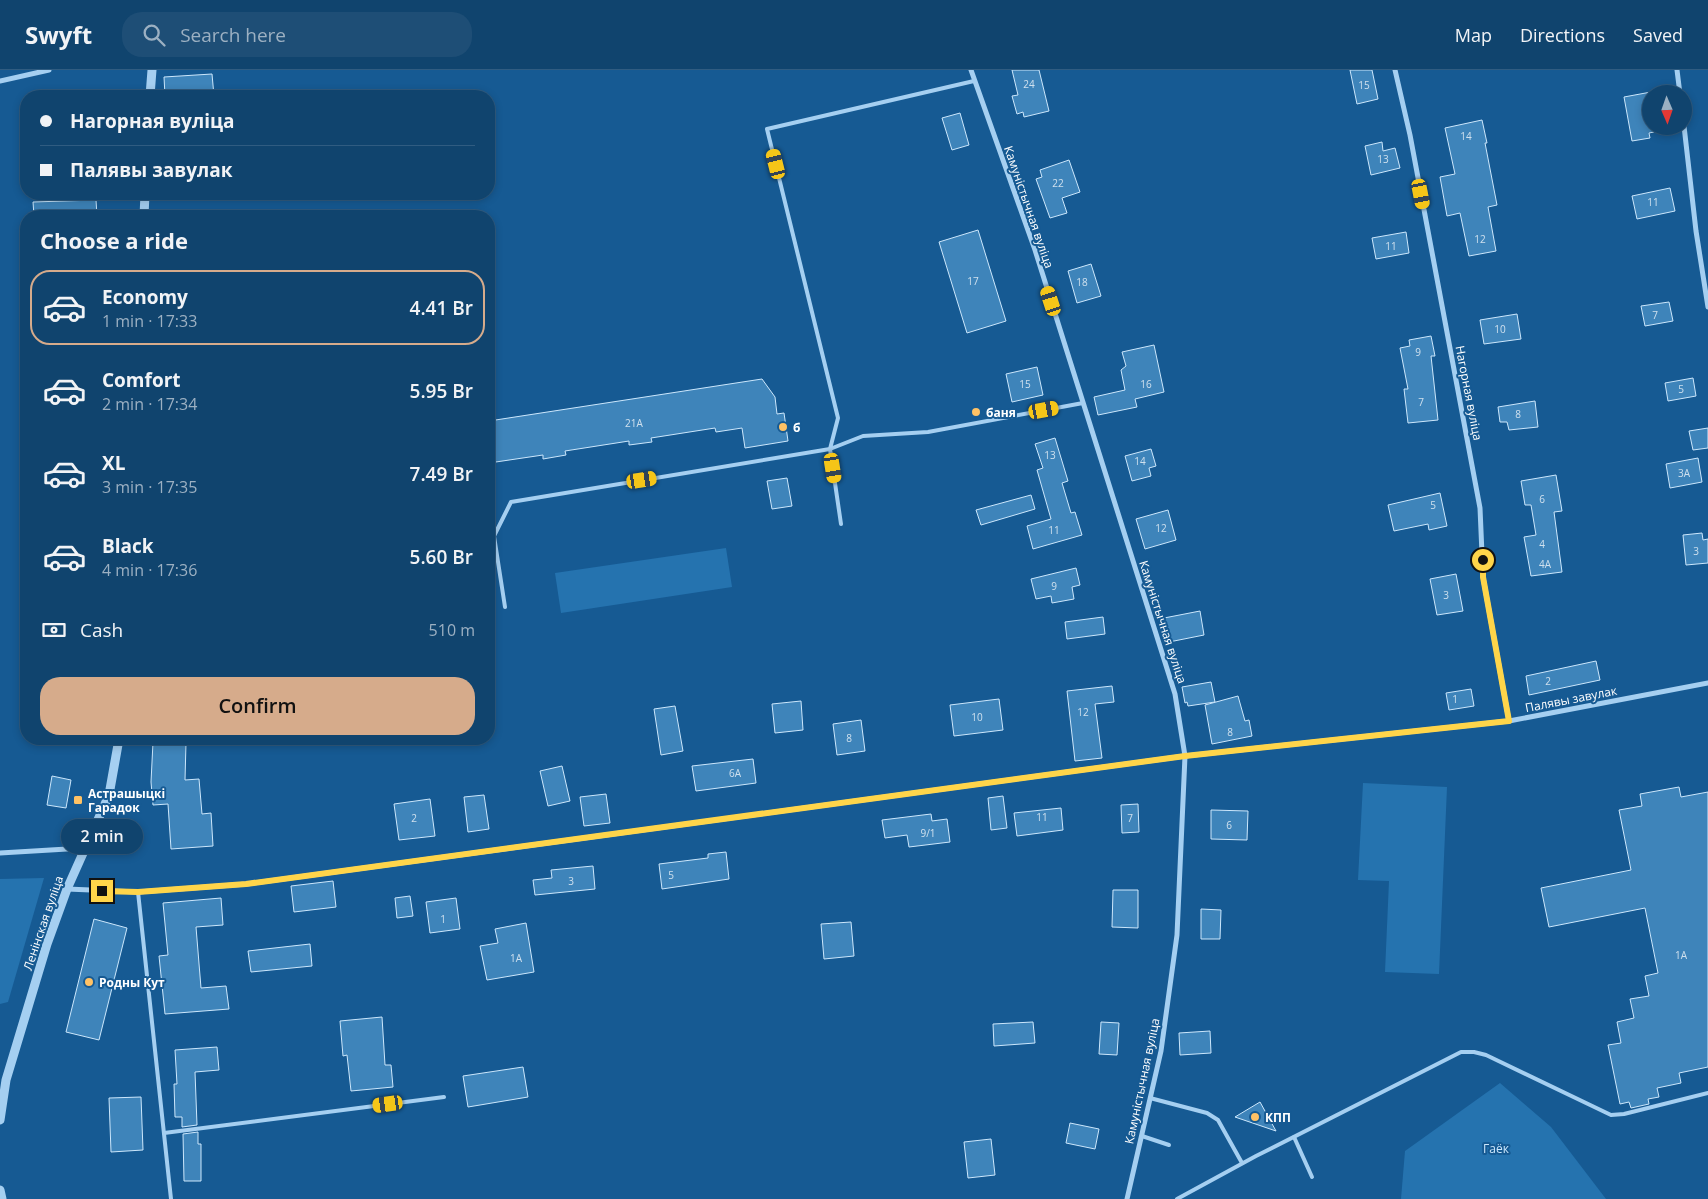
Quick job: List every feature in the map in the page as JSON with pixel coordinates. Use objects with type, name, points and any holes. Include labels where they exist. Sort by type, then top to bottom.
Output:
[{"type":"street","points":[[0,81],[48,70]]},
{"type":"street","points":[[150,90],[152,70]]},
{"type":"street","name":"Камуністычная вуліца","points":[[971,70],[1035,250],[1175,694],[1185,756],[1177,935],[1161,1051],[1127,1199]]},
{"type":"street","name":"Нагорная вуліца","points":[[1395,70],[1410,136],[1480,508],[1483,577],[1509,721]]},
{"type":"street","points":[[1677,70],[1679,85]]},
{"type":"street","points":[[1685,135],[1696,231],[1708,307]]},
{"type":"street","name":"Палявы завулак","points":[[67,889],[138,892],[246,884],[1185,756],[1509,721],[1708,683]]},
{"type":"street","name":"Ленінская вуліца","points":[[0,1120],[6,1080],[47,944],[84,848],[109,795],[118,745]]},
{"type":"street","points":[[0,853],[84,848]]},
{"type":"street","points":[[0,1190],[2,1199]]},
{"type":"lane","points":[[842,524],[830,449],[838,418],[767,129],[974,82]]},
{"type":"lane","points":[[495,534],[511,502],[830,449],[864,436],[928,432],[1083,403]]},
{"type":"lane","points":[[495,542],[505,607]]},
{"type":"lane","points":[[138,892],[171,1199]]},
{"type":"lane","points":[[1177,1199],[1242,1163],[1461,1052],[1474,1052],[1486,1055],[1611,1114],[1624,1114],[1708,1093]]},
{"type":"lane","points":[[164,1133],[444,1097]]},
{"type":"lane","points":[[1150,1098],[1207,1113],[1218,1120],[1242,1163]]},
{"type":"lane","points":[[1142,1136],[1169,1145]]},
{"type":"lane","points":[[1294,1137],[1312,1178]]},
{"type":"green space","points":[[726,548],[732,587],[561,613],[555,573]]},
{"type":"green space","points":[[1363,783],[1447,787],[1439,974],[1385,972],[1389,881],[1358,880]]},
{"type":"green space","points":[[44,878],[8,1002],[0,1004],[0,879]]},
{"type":"green space","name":"Гаёк","points":[[1500,1083],[1551,1127],[1606,1199],[1401,1199],[1405,1151]]},
{"type":"building","points":[[1012,70],[1039,70],[1049,111],[1024,117],[1023,112],[1017,114],[1012,96],[1018,95]]},
{"type":"building","points":[[1350,70],[1372,70],[1378,99],[1357,104]]},
{"type":"building","points":[[212,74],[213,90],[165,90],[164,77]]},
{"type":"building","points":[[1642,94],[1642,135],[1649,135],[1650,138],[1632,141],[1624,97]]},
{"type":"building","points":[[960,113],[969,145],[952,150],[942,118]]},
{"type":"building","points":[[1482,120],[1497,205],[1488,207],[1496,251],[1469,256],[1460,213],[1447,216],[1440,177],[1455,174],[1445,128]]},
{"type":"building","points":[[1382,142],[1383,151],[1395,148],[1400,168],[1371,175],[1365,146]]},
{"type":"building","points":[[1069,160],[1080,192],[1062,198],[1067,213],[1050,218],[1036,179],[1042,177],[1040,170]]},
{"type":"building","points":[[1670,188],[1675,211],[1637,219],[1632,196]]},
{"type":"building","points":[[96,200],[97,210],[34,210],[33,202]]},
{"type":"building","points":[[978,230],[1006,321],[967,333],[939,242]]},
{"type":"building","points":[[1406,232],[1409,253],[1376,259],[1372,238]]},
{"type":"building","points":[[1091,264],[1101,296],[1077,303],[1068,271]]},
{"type":"building","points":[[1669,302],[1673,321],[1645,326],[1641,306]]},
{"type":"building","points":[[1517,314],[1521,339],[1484,344],[1480,320]]},
{"type":"building","points":[[1431,336],[1435,356],[1431,356],[1438,420],[1408,423],[1404,389],[1408,389],[1400,348],[1410,346],[1409,340]]},
{"type":"building","points":[[1154,345],[1164,392],[1135,399],[1137,407],[1098,415],[1094,397],[1125,390],[1121,370],[1126,366],[1122,352]]},
{"type":"building","points":[[1037,367],[1043,395],[1012,402],[1006,374]]},
{"type":"building","points":[[1693,378],[1696,396],[1668,401],[1665,383]]},
{"type":"building","points":[[762,379],[775,397],[777,414],[784,413],[788,441],[745,448],[742,428],[716,432],[715,428],[651,438],[652,442],[629,445],[629,441],[565,451],[566,455],[543,459],[543,455],[495,462],[495,420]]},
{"type":"building","points":[[1535,401],[1538,427],[1509,430],[1507,422],[1500,422],[1498,407]]},
{"type":"building","points":[[1708,428],[1708,448],[1693,450],[1689,431]]},
{"type":"building","points":[[1055,438],[1068,481],[1062,483],[1071,513],[1075,512],[1082,535],[1033,549],[1027,526],[1051,519],[1037,470],[1043,468],[1035,444]]},
{"type":"building","points":[[1151,449],[1156,466],[1149,468],[1151,476],[1132,481],[1125,456]]},
{"type":"building","points":[[1698,458],[1702,482],[1670,488],[1666,464]]},
{"type":"building","points":[[1556,475],[1562,511],[1554,512],[1562,572],[1531,576],[1524,537],[1536,535],[1531,505],[1525,505],[1521,481]]},
{"type":"building","points":[[787,478],[792,506],[772,509],[767,481]]},
{"type":"building","points":[[1440,493],[1447,526],[1429,530],[1428,524],[1394,531],[1388,505]]},
{"type":"building","points":[[1031,495],[1035,509],[981,525],[976,510]]},
{"type":"building","points":[[1168,510],[1176,540],[1145,549],[1136,519]]},
{"type":"building","points":[[1702,533],[1703,540],[1708,539],[1708,563],[1686,565],[1683,535]]},
{"type":"building","points":[[1076,568],[1080,585],[1072,587],[1074,599],[1052,603],[1051,596],[1036,599],[1031,579]]},
{"type":"building","points":[[1456,574],[1463,611],[1437,615],[1430,579]]},
{"type":"building","points":[[1200,611],[1204,635],[1164,643],[1159,619]]},
{"type":"building","points":[[1103,617],[1105,634],[1067,639],[1065,622]]},
{"type":"building","points":[[1596,661],[1600,680],[1529,695],[1526,676]]},
{"type":"building","points":[[1211,682],[1215,702],[1188,706],[1187,702],[1185,703],[1182,687]]},
{"type":"building","points":[[1112,686],[1114,702],[1095,704],[1102,758],[1075,761],[1067,691]]},
{"type":"building","points":[[1471,689],[1474,706],[1449,710],[1446,693]]},
{"type":"building","points":[[1238,696],[1245,721],[1249,720],[1252,736],[1212,744],[1205,705]]},
{"type":"building","points":[[999,699],[1003,730],[954,736],[950,705]]},
{"type":"building","points":[[801,701],[803,730],[775,733],[772,704]]},
{"type":"building","points":[[675,706],[683,751],[661,755],[654,709]]},
{"type":"building","points":[[861,720],[865,751],[837,755],[833,724]]},
{"type":"building","points":[[153,745],[186,745],[185,780],[199,779],[202,814],[211,813],[213,846],[171,849],[168,804],[153,805],[151,782]]},
{"type":"building","points":[[753,759],[756,783],[696,791],[692,766]]},
{"type":"building","points":[[562,766],[570,801],[548,806],[540,771]]},
{"type":"building","points":[[52,776],[71,780],[66,808],[47,805]]},
{"type":"building","points":[[1679,787],[1681,797],[1708,792],[1708,1067],[1679,1073],[1681,1083],[1657,1088],[1659,1097],[1648,1099],[1649,1104],[1631,1108],[1629,1102],[1620,1104],[1608,1045],[1621,1043],[1617,1022],[1634,1018],[1630,999],[1649,996],[1645,976],[1658,973],[1645,908],[1549,927],[1541,888],[1631,870],[1619,810],[1642,806],[1640,794]]},
{"type":"building","points":[[606,794],[610,823],[584,826],[580,797]]},
{"type":"building","points":[[484,795],[489,829],[468,832],[464,797]]},
{"type":"building","points":[[1003,796],[1007,828],[991,830],[988,798]]},
{"type":"building","points":[[430,799],[435,836],[399,840],[394,804]]},
{"type":"building","points":[[1138,804],[1139,832],[1122,833],[1121,805]]},
{"type":"building","points":[[1061,808],[1063,830],[1017,836],[1014,813]]},
{"type":"building","points":[[1211,810],[1248,811],[1247,840],[1211,839]]},
{"type":"building","points":[[931,814],[932,821],[947,819],[950,842],[909,847],[907,835],[885,838],[882,820]]},
{"type":"building","points":[[726,852],[729,879],[662,889],[659,864],[708,858],[708,854]]},
{"type":"building","points":[[593,866],[595,889],[535,895],[533,880],[552,878],[551,870]]},
{"type":"building","points":[[333,881],[336,907],[294,912],[291,886]]},
{"type":"building","points":[[1113,890],[1138,890],[1138,928],[1112,927]]},
{"type":"building","points":[[410,896],[413,916],[397,918],[395,898]]},
{"type":"building","points":[[221,898],[223,925],[196,927],[201,988],[226,986],[229,1009],[165,1014],[159,956],[168,955],[163,903]]},
{"type":"building","points":[[456,898],[460,929],[430,933],[426,902]]},
{"type":"building","points":[[1201,909],[1221,910],[1220,939],[1201,939]]},
{"type":"building","points":[[94,919],[127,928],[99,1040],[66,1032]]},
{"type":"building","points":[[851,922],[854,956],[824,959],[821,924]]},
{"type":"building","points":[[526,923],[534,972],[487,980],[480,946],[498,943],[495,929]]},
{"type":"building","points":[[310,944],[312,966],[251,972],[248,951]]},
{"type":"building","points":[[382,1017],[385,1065],[391,1065],[393,1087],[351,1091],[347,1055],[343,1056],[340,1021]]},
{"type":"building","points":[[1033,1022],[1035,1043],[994,1046],[993,1024]]},
{"type":"building","points":[[1101,1022],[1119,1023],[1117,1055],[1099,1054]]},
{"type":"building","points":[[1210,1031],[1211,1053],[1180,1055],[1179,1033]]},
{"type":"building","points":[[217,1047],[219,1070],[195,1072],[197,1125],[182,1127],[182,1117],[175,1117],[174,1084],[177,1084],[175,1050]]},
{"type":"building","points":[[523,1067],[528,1097],[468,1107],[463,1076]]},
{"type":"building","points":[[141,1097],[143,1150],[111,1152],[109,1098]]},
{"type":"building","name":"КПП","points":[[1260,1102],[1276,1131],[1235,1117]]},
{"type":"building","points":[[1070,1123],[1099,1129],[1095,1149],[1066,1143]]},
{"type":"building","points":[[198,1132],[198,1144],[201,1144],[201,1181],[184,1181],[183,1134]]},
{"type":"building","points":[[991,1139],[995,1175],[968,1178],[964,1142]]},
{"type":"place","name":"баня","points":[[976,412]]},
{"type":"place","name":"б","points":[[783,427]]},
{"type":"place","name":"Астрашыцкі Гарадок","points":[[78,800]]},
{"type":"place","name":"Родны Кут","points":[[89,982]]},
{"type":"place","name":"КПП","points":[[1255,1117]]},
{"type":"route","points":[[102,891],[138,892],[246,884],[1185,756],[1509,721],[1483,577],[1483,560]]}]
